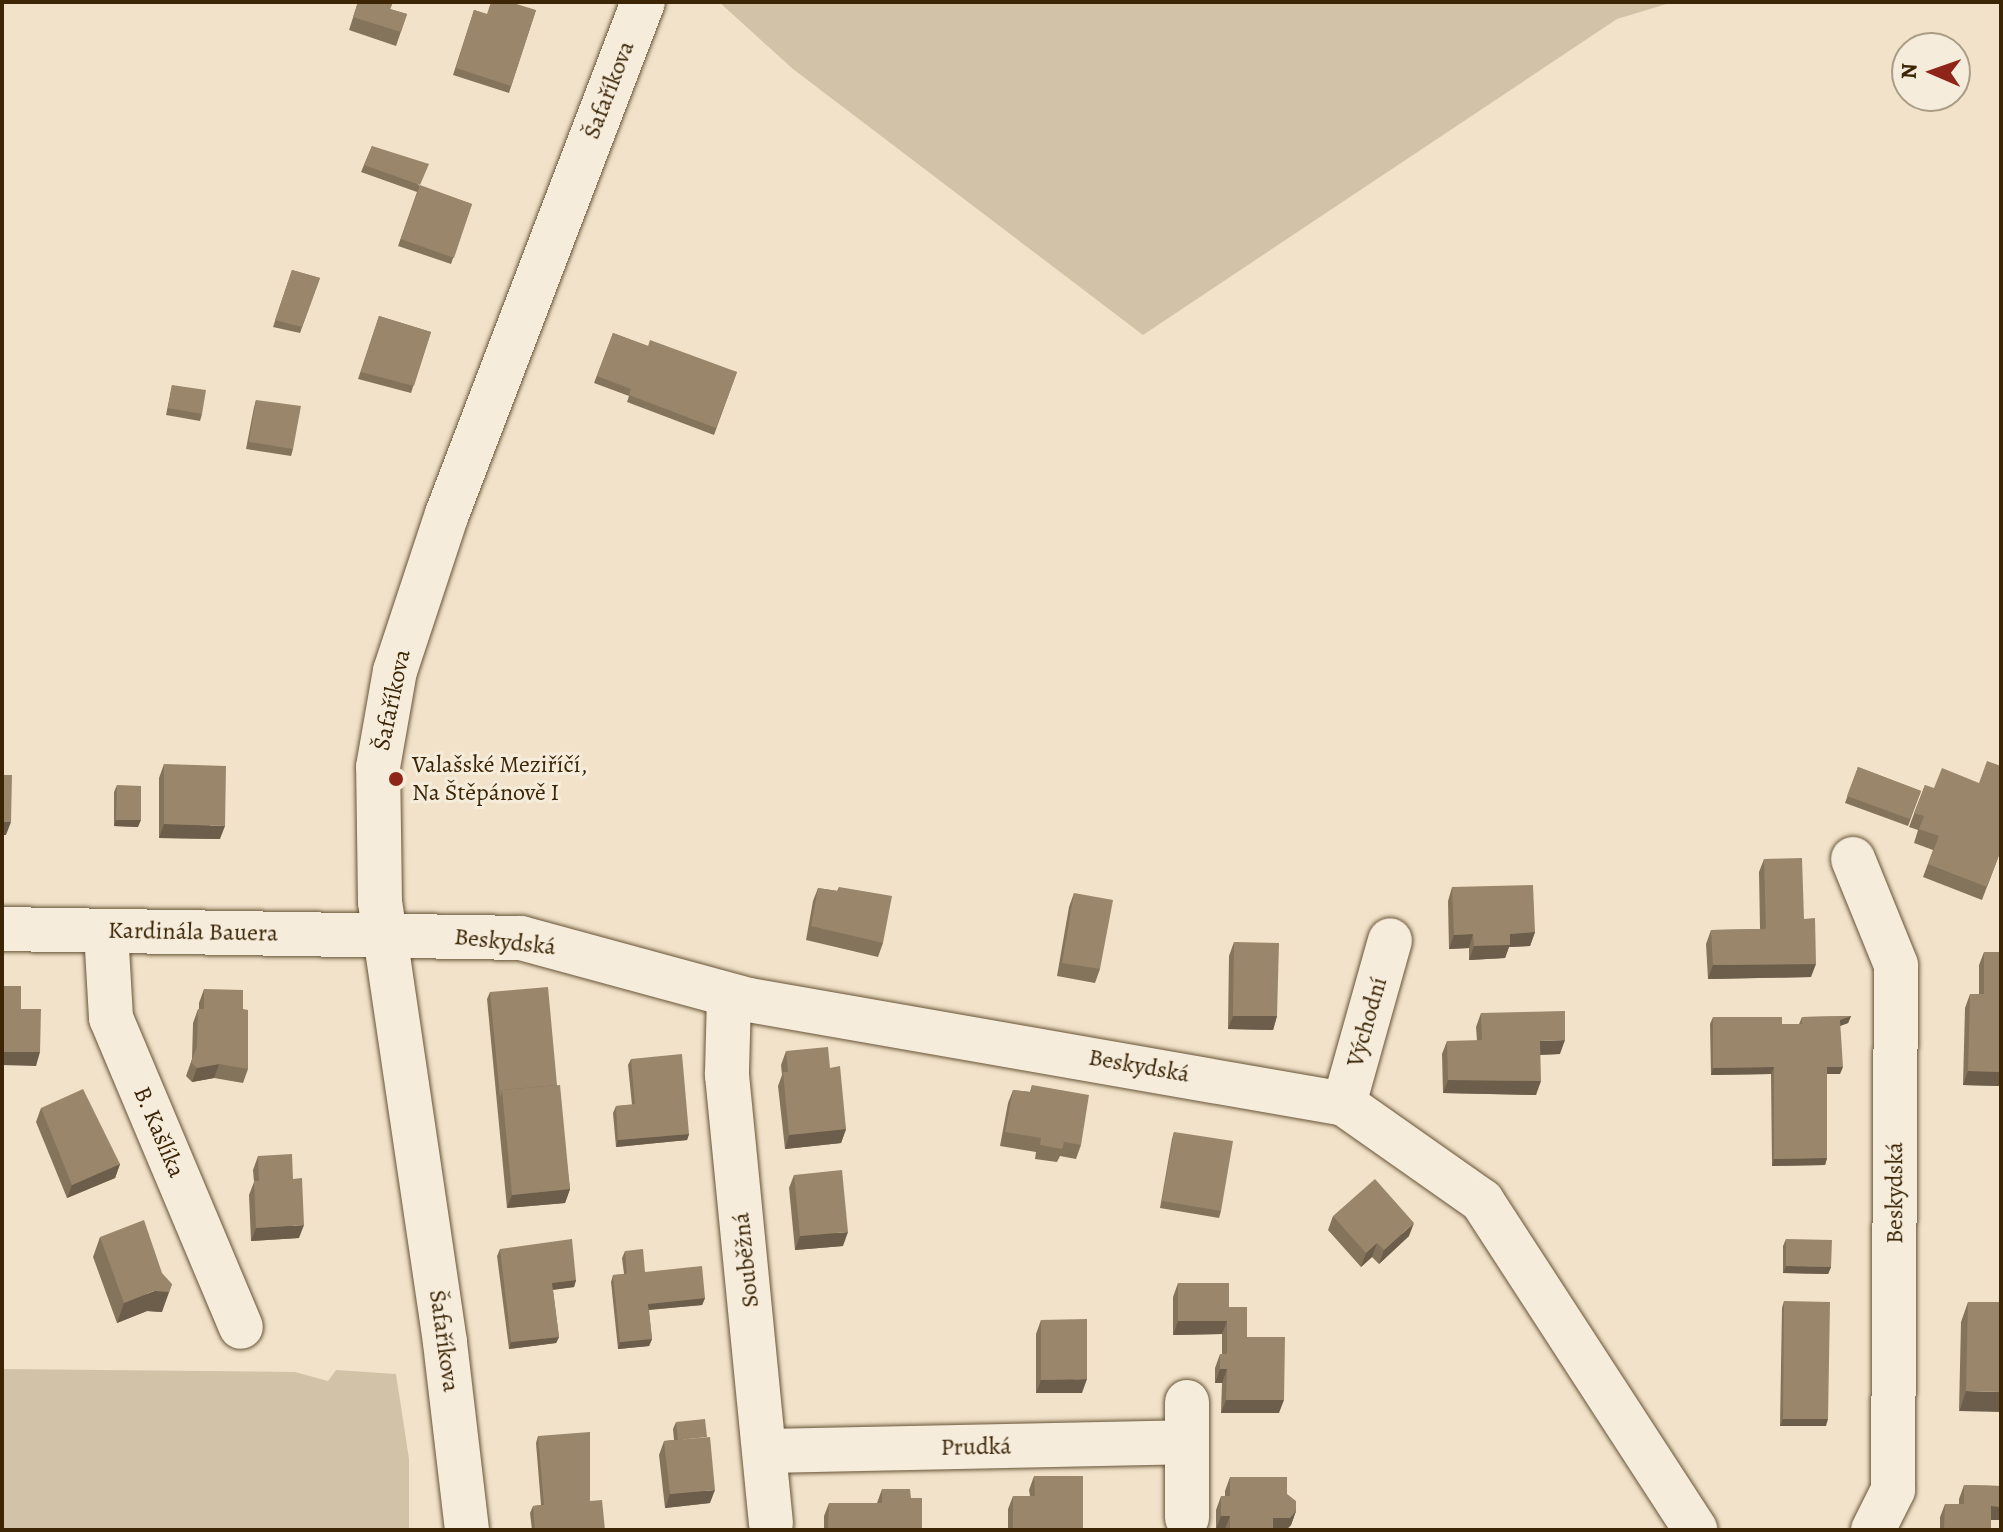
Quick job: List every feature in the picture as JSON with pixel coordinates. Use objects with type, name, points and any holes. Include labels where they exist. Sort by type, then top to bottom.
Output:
[{"type":"street","name":"Šafaříkova","points":[[467,1530],[445,1342],[384,935],[377,864],[378,767],[395,671],[447,514],[643,2]]},
{"type":"street","name":"Beskydská","points":[[1853,859],[1896,965],[1893,1490],[1873,1530]]},
{"type":"street","name":"Kardinála Bauera","points":[[2,929],[384,935]]},
{"type":"street","name":"B. Kašlíka","points":[[106,931],[111,1018],[241,1327]]},
{"type":"street","name":"Beskydská","points":[[384,935],[521,938],[729,996],[1344,1104],[1482,1201],[1696,1530]]},
{"type":"street","name":"Východní","points":[[1344,1104],[1390,940]]},
{"type":"street","name":"Souběžná","points":[[729,996],[727,1075],[771,1524]]},
{"type":"street","name":"Prudká","points":[[765,1451],[1187,1422],[1187,1518]]},
{"type":"shaded area","points":[[719,2],[1673,2],[1617,19],[1143,335],[793,69]]},
{"type":"shaded area","points":[[2,1369],[295,1372],[328,1381],[336,1370],[396,1374],[409,1459],[409,1530],[2,1530]]},
{"type":"building","points":[[358,2],[393,2],[390,9],[407,14],[401,32],[353,17]]},
{"type":"building","points":[[491,2],[510,2],[536,10],[511,86],[456,68],[474,10],[487,14]]},
{"type":"building","points":[[372,146],[429,164],[420,185],[364,165]]},
{"type":"building","points":[[420,185],[472,204],[454,258],[401,239]]},
{"type":"building","points":[[292,270],[320,278],[302,327],[275,320]]},
{"type":"building","points":[[379,316],[431,332],[414,386],[361,372]]},
{"type":"building","points":[[613,333],[648,346],[650,340],[737,372],[716,428],[629,395],[631,389],[597,376]]},
{"type":"building","points":[[172,385],[206,390],[202,414],[168,408]]},
{"type":"building","points":[[256,400],[301,406],[293,449],[249,442]]},
{"type":"building","points":[[1987,761],[2001,766],[2001,850],[1987,887],[1928,864],[1939,836],[1919,829],[1924,816],[1914,813],[1925,785],[1934,788],[1942,768],[1979,783]]},
{"type":"building","points":[[164,764],[226,766],[225,826],[164,824]]},
{"type":"building","points":[[1858,767],[1921,791],[1910,819],[1847,796]]},
{"type":"building","points":[[2,775],[12,775],[11,822],[2,822]]},
{"type":"building","points":[[117,785],[141,786],[141,820],[116,820]]},
{"type":"building","points":[[1802,858],[1804,919],[1815,918],[1816,964],[1713,965],[1711,930],[1766,929],[1764,859]]},
{"type":"building","points":[[1533,885],[1535,932],[1510,934],[1510,945],[1474,946],[1473,934],[1454,935],[1452,887]]},
{"type":"building","points":[[839,887],[892,896],[883,943],[811,926],[818,888],[838,891]]},
{"type":"building","points":[[1074,893],[1113,900],[1100,969],[1062,963]]},
{"type":"building","points":[[1234,942],[1279,943],[1277,1016],[1233,1016]]},
{"type":"building","points":[[1984,952],[2001,952],[2001,1072],[1968,1071],[1970,994],[1984,994]]},
{"type":"building","points":[[2,986],[21,986],[21,1009],[41,1009],[40,1052],[2,1052]]},
{"type":"building","points":[[548,987],[557,1085],[502,1090],[500,1097],[490,992]]},
{"type":"building","points":[[204,989],[243,990],[243,1009],[248,1010],[248,1069],[219,1064],[197,1068],[191,1062],[197,1047],[198,1009],[204,1009]]},
{"type":"building","points":[[1565,1011],[1565,1040],[1540,1041],[1541,1081],[1448,1080],[1447,1041],[1482,1040],[1481,1013]]},
{"type":"building","points":[[1851,1016],[1840,1020],[1843,1067],[1827,1067],[1827,1158],[1774,1159],[1774,1067],[1713,1068],[1713,1017],[1782,1017],[1782,1024],[1802,1024],[1802,1017]]},
{"type":"building","points":[[828,1047],[830,1068],[840,1066],[846,1129],[789,1135],[783,1072],[788,1072],[786,1051]]},
{"type":"building","points":[[682,1054],[689,1134],[618,1140],[616,1106],[635,1104],[631,1059]]},
{"type":"building","points":[[560,1085],[570,1189],[512,1195],[502,1090]]},
{"type":"building","points":[[1032,1085],[1089,1095],[1081,1145],[1064,1142],[1062,1149],[1040,1145],[1041,1138],[1005,1132],[1013,1090],[1031,1092]]},
{"type":"building","points":[[83,1089],[120,1164],[72,1185],[41,1108]]},
{"type":"building","points":[[1174,1132],[1233,1141],[1221,1211],[1162,1201]]},
{"type":"building","points":[[292,1154],[293,1179],[302,1178],[304,1225],[256,1228],[254,1181],[259,1181],[258,1156]]},
{"type":"building","points":[[842,1170],[848,1232],[800,1236],[794,1175]]},
{"type":"building","points":[[1375,1179],[1414,1223],[1384,1250],[1377,1243],[1366,1253],[1333,1216]]},
{"type":"building","points":[[144,1220],[162,1273],[172,1284],[169,1292],[154,1291],[124,1303],[100,1237]]},
{"type":"building","points":[[572,1239],[576,1280],[552,1283],[559,1337],[511,1342],[500,1249]]},
{"type":"building","points":[[1786,1239],[1832,1240],[1831,1267],[1786,1266]]},
{"type":"building","points":[[643,1249],[645,1272],[702,1266],[705,1298],[648,1304],[652,1339],[620,1342],[613,1275],[627,1274],[625,1251]]},
{"type":"building","points":[[1178,1283],[1229,1283],[1229,1307],[1247,1307],[1247,1337],[1285,1337],[1284,1400],[1226,1400],[1227,1369],[1220,1369],[1220,1354],[1227,1354],[1227,1321],[1178,1321]]},
{"type":"building","points":[[1784,1301],[1830,1302],[1828,1419],[1783,1419]]},
{"type":"building","points":[[1968,1302],[2001,1302],[2001,1392],[1966,1391]]},
{"type":"building","points":[[1087,1319],[1087,1379],[1041,1380],[1041,1320]]},
{"type":"building","points":[[705,1419],[707,1437],[678,1440],[676,1422]]},
{"type":"building","points":[[590,1432],[590,1501],[602,1500],[605,1530],[535,1530],[533,1506],[544,1505],[538,1436]]},
{"type":"building","points":[[710,1437],[715,1490],[670,1494],[664,1441]]},
{"type":"building","points":[[1034,1476],[1083,1476],[1083,1530],[1013,1530],[1013,1496],[1035,1496]]},
{"type":"building","points":[[1230,1477],[1287,1477],[1287,1494],[1296,1501],[1296,1511],[1290,1518],[1273,1518],[1273,1530],[1230,1530],[1230,1516],[1221,1516],[1221,1496],[1230,1496]]},
{"type":"building","points":[[1964,1485],[2001,1486],[2001,1507],[1991,1506],[1991,1530],[1944,1530],[1945,1504],[1964,1504]]},
{"type":"building","points":[[882,1489],[910,1489],[911,1498],[922,1498],[922,1530],[828,1530],[829,1503],[882,1503]]},
{"type":"place","name":"Valašské Meziříčí, Na Štěpánově I","points":[[396,779]]}]
